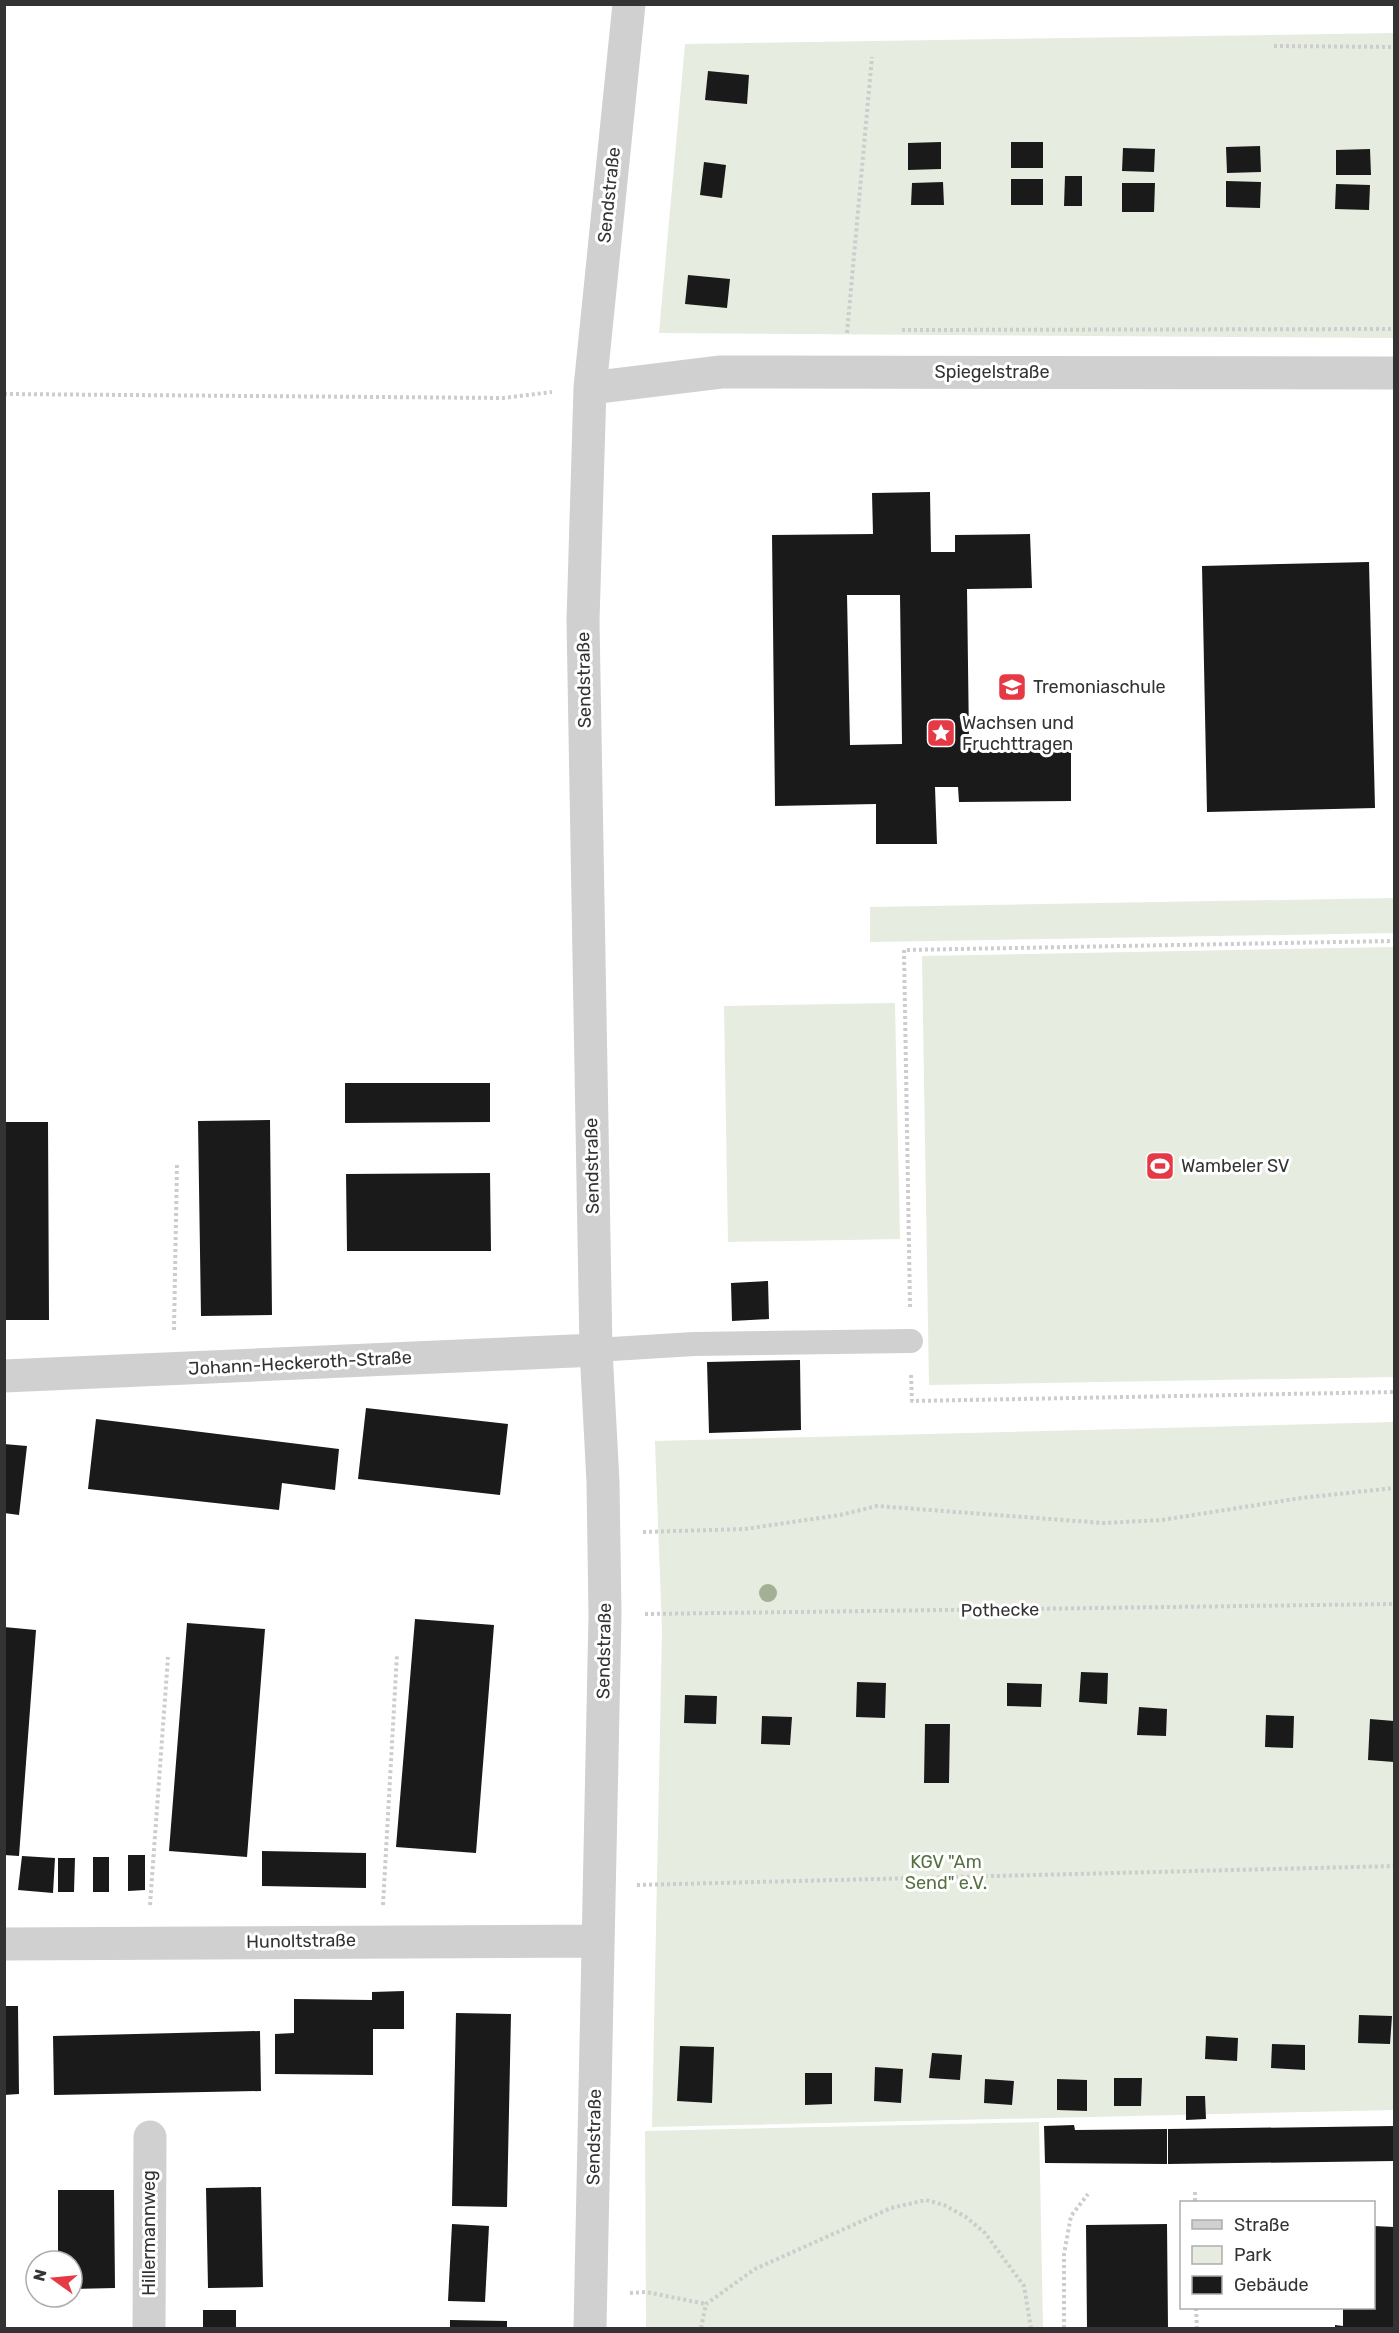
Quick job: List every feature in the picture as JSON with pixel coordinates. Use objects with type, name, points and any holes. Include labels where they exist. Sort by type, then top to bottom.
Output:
[{"type":"street","name":"Sendstraße","points":[[590,2328],[605,1615],[596,1350],[583,621],[590,388],[629,4]]},
{"type":"street","name":"Spiegelstraße","points":[[590,388],[721,372],[1395,373]]},
{"type":"street","name":"Johann-Heckeroth-Straße","points":[[4,1376],[596,1350]]},
{"type":"street","name":"Hunoltstraße","points":[[4,1944],[381,1940],[598,1941]]},
{"type":"street","name":"Hillermannweg","points":[[149,2328],[150,2137]]},
{"type":"lane","points":[[596,1350],[694,1344],[910,1341]]},
{"type":"path","points":[[1274,46],[1395,47]]},
{"type":"path","points":[[842,372],[872,57]]},
{"type":"path","points":[[895,330],[1395,329]]},
{"type":"path","points":[[847,330],[859,330]]},
{"type":"path","points":[[4,394],[503,398],[590,388]]},
{"type":"path","points":[[1395,941],[904,951],[912,1401],[1395,1392]]},
{"type":"path","points":[[173,1369],[177,1163]]},
{"type":"path","points":[[603,1532],[746,1529],[840,1515],[877,1506],[1103,1523],[1162,1520],[1301,1498],[1395,1488]]},
{"type":"path","name":"Pothecke","points":[[605,1615],[1395,1604]]},
{"type":"path","points":[[381,1940],[397,1654]]},
{"type":"path","points":[[147,1943],[168,1657]]},
{"type":"path","points":[[599,1885],[659,1886],[1395,1866]]},
{"type":"path","points":[[1195,2192],[1195,2201]]},
{"type":"path","points":[[1064,2328],[1064,2254],[1071,2216],[1088,2194]]},
{"type":"path","points":[[701,2328],[706,2304],[754,2269],[891,2208],[926,2200],[944,2205],[966,2217],[985,2233],[1024,2286],[1031,2328]]},
{"type":"path","points":[[591,2294],[646,2292],[706,2304]]},
{"type":"path","points":[[1196,2309],[1197,2328]]},
{"type":"green space","points":[[1394,33],[1394,338],[659,333],[685,44]]},
{"type":"green space","points":[[1394,898],[1394,933],[870,942],[870,907]]},
{"type":"green space","name":"Wambeler SV","points":[[1394,947],[1394,1377],[929,1385],[922,956]]},
{"type":"green space","points":[[895,1003],[900,1239],[728,1242],[724,1006]]},
{"type":"green space","name":"KGV \"Am Send\" e.V.","points":[[1394,1422],[1394,2110],[652,2127],[662,1631],[655,1441]]},
{"type":"green space","points":[[1039,2122],[1043,2328],[646,2328],[645,2131]]},
{"type":"building","points":[[708,71],[749,75],[747,104],[705,100]]},
{"type":"building","points":[[941,142],[941,169],[908,170],[908,143]]},
{"type":"building","points":[[1011,142],[1043,142],[1043,168],[1011,168]]},
{"type":"building","points":[[1260,146],[1261,172],[1227,173],[1226,147]]},
{"type":"building","points":[[1123,148],[1155,149],[1154,172],[1122,171]]},
{"type":"building","points":[[1370,149],[1371,175],[1336,175],[1336,150]]},
{"type":"building","points":[[704,162],[726,165],[722,198],[700,195]]},
{"type":"building","points":[[1065,176],[1082,176],[1082,206],[1064,206]]},
{"type":"building","points":[[1011,179],[1043,179],[1043,205],[1011,205]]},
{"type":"building","points":[[1226,181],[1261,182],[1260,208],[1226,207]]},
{"type":"building","points":[[943,182],[944,205],[911,205],[912,183]]},
{"type":"building","points":[[1122,183],[1155,183],[1154,212],[1122,212]]},
{"type":"building","points":[[1336,184],[1370,185],[1369,210],[1335,209]]},
{"type":"building","points":[[688,275],[730,279],[727,308],[685,304]]},
{"type":"building","points":[[930,492],[931,552],[955,552],[955,535],[1030,534],[1032,588],[967,589],[969,741],[1071,740],[1071,801],[959,802],[958,787],[935,787],[937,844],[876,844],[876,804],[775,806],[772,535],[873,534],[872,493]],"holes":[[[847,595],[900,595],[902,744],[850,745]]]},
{"type":"building","points":[[1369,562],[1375,808],[1207,812],[1202,566]]},
{"type":"building","points":[[345,1083],[490,1083],[490,1122],[345,1123]]},
{"type":"building","points":[[270,1120],[272,1315],[201,1316],[198,1121]]},
{"type":"building","points":[[4,1122],[48,1122],[49,1320],[4,1320]]},
{"type":"building","points":[[490,1173],[491,1251],[347,1251],[346,1174]]},
{"type":"building","points":[[768,1281],[769,1319],[732,1321],[731,1283]]},
{"type":"building","points":[[800,1360],[801,1430],[709,1433],[707,1362]]},
{"type":"building","points":[[366,1408],[508,1424],[500,1495],[358,1479]]},
{"type":"building","points":[[96,1419],[339,1449],[335,1490],[282,1483],[279,1510],[88,1489]]},
{"type":"building","points":[[4,1444],[27,1446],[19,1515],[4,1513]]},
{"type":"building","points":[[415,1619],[494,1625],[476,1853],[396,1847]]},
{"type":"building","points":[[187,1623],[265,1629],[247,1857],[169,1851]]},
{"type":"building","points":[[4,1627],[36,1630],[19,1856],[4,1855]]},
{"type":"building","points":[[1081,1672],[1108,1673],[1107,1704],[1079,1702]]},
{"type":"building","points":[[857,1682],[886,1683],[885,1718],[856,1717]]},
{"type":"building","points":[[1007,1683],[1042,1684],[1041,1707],[1007,1706]]},
{"type":"building","points":[[685,1695],[717,1696],[716,1724],[684,1723]]},
{"type":"building","points":[[1139,1707],[1167,1709],[1166,1736],[1137,1735]]},
{"type":"building","points":[[1266,1715],[1294,1716],[1293,1748],[1265,1747]]},
{"type":"building","points":[[762,1716],[792,1717],[790,1745],[761,1744]]},
{"type":"building","points":[[1370,1719],[1394,1721],[1394,1762],[1368,1760]]},
{"type":"building","points":[[925,1724],[950,1724],[949,1783],[924,1783]]},
{"type":"building","points":[[262,1851],[366,1853],[366,1888],[262,1886]]},
{"type":"building","points":[[128,1855],[145,1855],[145,1890],[128,1891]]},
{"type":"building","points":[[22,1856],[55,1858],[53,1893],[18,1890]]},
{"type":"building","points":[[93,1857],[109,1857],[109,1892],[93,1892]]},
{"type":"building","points":[[58,1858],[75,1858],[74,1892],[58,1892]]},
{"type":"building","points":[[404,1991],[404,2029],[373,2029],[373,2075],[275,2074],[275,2034],[294,2033],[294,1999],[372,2000],[372,1992]]},
{"type":"building","points":[[4,2006],[18,2006],[19,2094],[4,2095]]},
{"type":"building","points":[[456,2013],[511,2014],[507,2207],[452,2206]]},
{"type":"building","points":[[1359,2015],[1392,2016],[1390,2044],[1358,2043]]},
{"type":"building","points":[[260,2031],[261,2091],[54,2095],[53,2036]]},
{"type":"building","points":[[1206,2036],[1238,2038],[1237,2061],[1205,2059]]},
{"type":"building","points":[[1272,2044],[1305,2045],[1305,2070],[1271,2068]]},
{"type":"building","points":[[680,2046],[714,2047],[712,2103],[677,2101]]},
{"type":"building","points":[[932,2053],[962,2055],[960,2080],[929,2078]]},
{"type":"building","points":[[875,2067],[903,2069],[901,2103],[874,2101]]},
{"type":"building","points":[[805,2073],[832,2073],[832,2104],[805,2105]]},
{"type":"building","points":[[1114,2078],[1142,2078],[1141,2106],[1114,2106]]},
{"type":"building","points":[[985,2079],[1014,2081],[1012,2105],[984,2103]]},
{"type":"building","points":[[1057,2079],[1087,2080],[1087,2111],[1057,2110]]},
{"type":"building","points":[[1186,2096],[1205,2096],[1206,2119],[1186,2120]]},
{"type":"building","points":[[1074,2125],[1075,2130],[1167,2129],[1167,2164],[1045,2163],[1044,2126]]},
{"type":"building","points":[[1394,2126],[1394,2161],[1168,2164],[1168,2129]]},
{"type":"building","points":[[261,2187],[263,2287],[208,2288],[206,2188]]},
{"type":"building","points":[[58,2190],[114,2190],[115,2288],[84,2289],[84,2249],[58,2249]]},
{"type":"building","points":[[452,2224],[489,2226],[485,2302],[448,2301]]},
{"type":"building","points":[[1167,2224],[1168,2328],[1087,2328],[1086,2225]]},
{"type":"building","points":[[1375,2226],[1394,2227],[1394,2328],[1335,2328],[1335,2325],[1343,2326],[1343,2309],[1375,2309]]},
{"type":"building","points":[[203,2310],[236,2310],[236,2328],[203,2328]]},
{"type":"building","points":[[450,2320],[507,2321],[507,2328],[450,2328]]},
{"type":"place","name":"Tremoniaschule","points":[[1012,687]]},
{"type":"place","name":"Wachsen und Fruchttragen","points":[[941,733]]},
{"type":"place","name":"Wambeler SV","points":[[1160,1166]]}]
